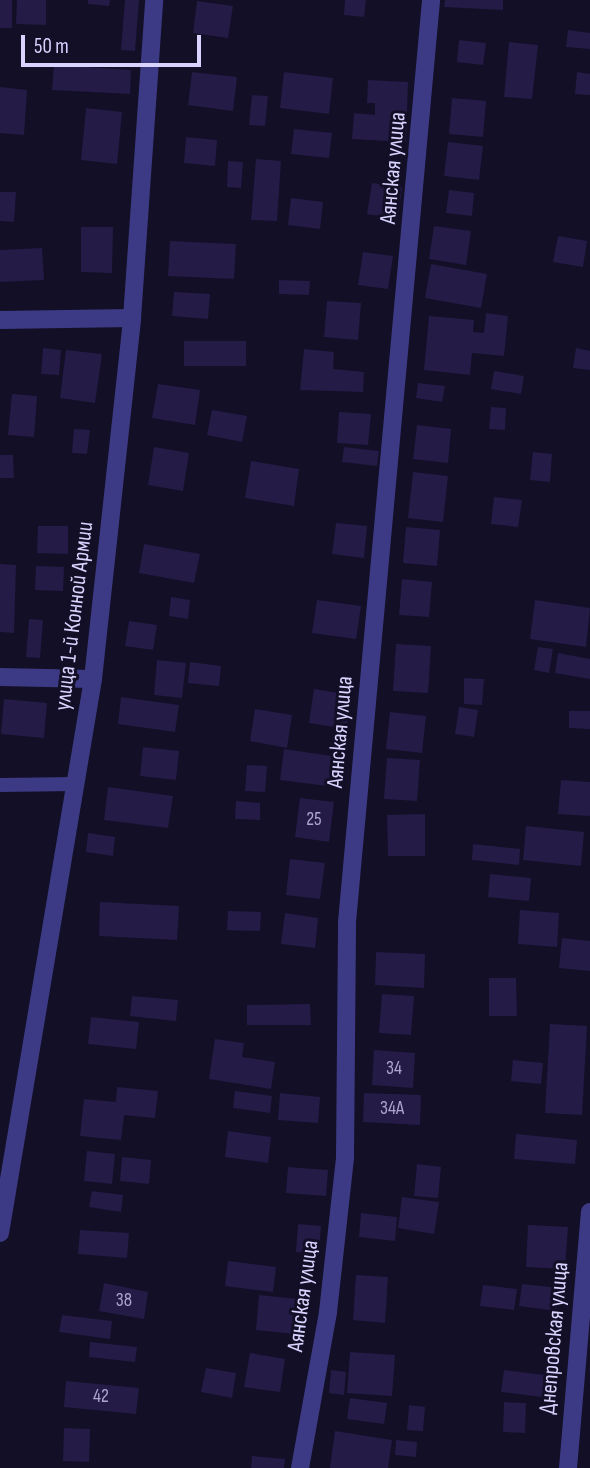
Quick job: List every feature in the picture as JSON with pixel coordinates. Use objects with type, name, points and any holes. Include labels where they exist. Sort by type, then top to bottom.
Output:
[{"type":"street","name":"улица 1-й Конной Армии","points":[[0,1233],[93,679],[132,318],[154,0]]},
{"type":"street","name":"Аянская улица","points":[[300,1468],[328,1312],[345,1158],[347,922],[431,0]]},
{"type":"street","points":[[0,320],[132,318]]},
{"type":"street","points":[[0,677],[93,679]]},
{"type":"street","name":"Днепровская улица","points":[[568,1468],[590,1212]]},
{"type":"lane","points":[[0,785],[76,784]]},
{"type":"building","points":[[0,0],[12,0],[12,28],[0,28]]},
{"type":"building","points":[[17,0],[46,0],[46,25],[16,24]]},
{"type":"building","points":[[88,0],[110,0],[109,6],[88,4]]},
{"type":"building","points":[[125,0],[139,0],[135,51],[121,50]]},
{"type":"building","points":[[345,0],[366,0],[364,17],[344,15]]},
{"type":"building","points":[[445,0],[503,0],[503,10],[444,7]]},
{"type":"building","points":[[197,1],[233,6],[228,38],[193,33]]},
{"type":"building","points":[[568,30],[590,33],[590,49],[566,47]]},
{"type":"building","points":[[459,40],[486,43],[483,65],[457,62]]},
{"type":"building","points":[[509,42],[538,45],[532,99],[504,97]]},
{"type":"building","points":[[54,65],[131,70],[130,94],[52,90]]},
{"type":"building","points":[[192,72],[237,77],[233,111],[188,105]]},
{"type":"building","points":[[284,72],[333,78],[329,114],[280,108]]},
{"type":"building","points":[[577,72],[590,74],[590,95],[575,94]]},
{"type":"building","points":[[368,80],[408,82],[406,142],[352,139],[354,113],[375,115],[375,103],[367,103]]},
{"type":"building","points":[[0,87],[27,90],[24,135],[0,133]]},
{"type":"building","points":[[252,95],[268,96],[265,126],[249,125]]},
{"type":"building","points":[[452,98],[486,101],[483,137],[449,134]]},
{"type":"building","points":[[86,108],[122,112],[117,164],[81,160]]},
{"type":"building","points":[[294,129],[332,133],[329,158],[291,154]]},
{"type":"building","points":[[186,137],[217,140],[215,166],[184,163]]},
{"type":"building","points":[[448,142],[483,146],[479,180],[444,176]]},
{"type":"building","points":[[256,159],[281,161],[277,221],[251,220]]},
{"type":"building","points":[[228,161],[243,162],[241,188],[227,187]]},
{"type":"building","points":[[372,183],[402,187],[398,219],[367,214]]},
{"type":"building","points":[[449,190],[474,193],[472,216],[446,213]]},
{"type":"building","points":[[0,192],[16,192],[14,222],[0,221]]},
{"type":"building","points":[[291,198],[323,202],[320,229],[288,225]]},
{"type":"building","points":[[434,226],[471,231],[466,265],[429,259]]},
{"type":"building","points":[[81,227],[113,227],[112,273],[81,272]]},
{"type":"building","points":[[558,236],[587,241],[583,267],[553,262]]},
{"type":"building","points":[[170,241],[236,244],[234,279],[168,276]]},
{"type":"building","points":[[42,248],[44,280],[0,282],[0,250]]},
{"type":"building","points":[[363,252],[393,256],[388,289],[358,285]]},
{"type":"building","points":[[431,264],[487,274],[481,308],[425,298]]},
{"type":"building","points":[[279,280],[310,281],[309,295],[279,294]]},
{"type":"building","points":[[174,292],[210,294],[208,319],[172,316]]},
{"type":"building","points":[[327,301],[361,303],[358,340],[324,337]]},
{"type":"building","points":[[486,313],[508,316],[504,356],[472,353],[470,375],[424,370],[429,316],[474,320],[473,332],[484,333]]},
{"type":"building","points":[[184,341],[246,341],[246,366],[184,366]]},
{"type":"building","points":[[43,348],[61,350],[59,375],[41,374]]},
{"type":"building","points":[[576,348],[590,351],[590,370],[573,368]]},
{"type":"building","points":[[304,349],[334,352],[333,369],[364,372],[363,392],[300,390]]},
{"type":"building","points":[[66,350],[102,354],[95,403],[60,398]]},
{"type":"building","points":[[494,371],[524,376],[521,394],[491,389]]},
{"type":"building","points":[[418,383],[445,386],[442,402],[416,398]]},
{"type":"building","points":[[158,384],[200,390],[195,425],[152,418]]},
{"type":"building","points":[[12,394],[37,396],[34,437],[8,435]]},
{"type":"building","points":[[491,407],[506,408],[505,430],[489,429]]},
{"type":"building","points":[[212,410],[247,416],[242,442],[207,435]]},
{"type":"building","points":[[339,412],[371,414],[368,445],[337,443]]},
{"type":"building","points":[[417,425],[451,429],[448,463],[413,459]]},
{"type":"building","points":[[74,429],[90,430],[87,454],[72,453]]},
{"type":"building","points":[[154,447],[189,453],[183,491],[148,485]]},
{"type":"building","points":[[344,447],[379,451],[377,466],[342,462]]},
{"type":"building","points":[[533,452],[552,454],[550,482],[530,480]]},
{"type":"building","points":[[0,455],[13,455],[14,478],[0,478]]},
{"type":"building","points":[[251,461],[299,469],[294,506],[245,498]]},
{"type":"building","points":[[413,472],[448,476],[443,522],[408,518]]},
{"type":"building","points":[[494,497],[522,500],[518,527],[491,524]]},
{"type":"building","points":[[336,523],[367,526],[364,558],[332,554]]},
{"type":"building","points":[[38,526],[68,526],[68,554],[37,553]]},
{"type":"building","points":[[406,527],[440,530],[437,566],[403,563]]},
{"type":"building","points":[[144,544],[200,554],[194,583],[139,573]]},
{"type":"building","points":[[0,564],[16,565],[14,633],[0,632]]},
{"type":"building","points":[[36,566],[64,567],[63,591],[35,590]]},
{"type":"building","points":[[402,579],[432,582],[429,617],[399,615]]},
{"type":"building","points":[[171,597],[190,600],[188,619],[169,616]]},
{"type":"building","points":[[317,600],[361,606],[356,639],[312,633]]},
{"type":"building","points":[[535,600],[590,608],[586,647],[530,639]]},
{"type":"building","points":[[29,619],[43,620],[40,658],[26,657]]},
{"type":"building","points":[[129,621],[157,625],[153,650],[125,646]]},
{"type":"building","points":[[396,644],[431,646],[428,693],[393,691]]},
{"type":"building","points":[[538,647],[553,649],[549,673],[534,670]]},
{"type":"building","points":[[558,653],[590,659],[590,679],[555,673]]},
{"type":"building","points":[[157,660],[186,663],[182,698],[154,695]]},
{"type":"building","points":[[190,662],[221,666],[219,686],[188,683]]},
{"type":"building","points":[[464,678],[484,679],[482,705],[464,704]]},
{"type":"building","points":[[314,689],[352,695],[346,729],[309,723]]},
{"type":"building","points":[[121,697],[179,705],[175,732],[118,724]]},
{"type":"building","points":[[4,699],[47,703],[44,738],[1,734]]},
{"type":"building","points":[[459,707],[478,710],[474,737],[455,734]]},
{"type":"building","points":[[255,709],[292,715],[287,748],[250,741]]},
{"type":"building","points":[[569,711],[590,711],[590,729],[569,728]]},
{"type":"building","points":[[390,712],[426,716],[422,753],[386,749]]},
{"type":"building","points":[[143,747],[179,751],[176,780],[140,776]]},
{"type":"building","points":[[284,749],[339,757],[335,787],[280,780]]},
{"type":"building","points":[[387,758],[420,760],[417,801],[384,799]]},
{"type":"building","points":[[247,765],[267,766],[265,792],[245,791]]},
{"type":"building","points":[[561,780],[590,782],[590,816],[558,814]]},
{"type":"building","points":[[108,787],[173,796],[168,828],[104,820]]},
{"type":"building","points":[[300,798],[334,802],[329,842],[295,837]]},
{"type":"building","points":[[236,801],[260,803],[260,820],[235,819]]},
{"type":"building","points":[[425,814],[425,856],[388,856],[387,815]]},
{"type":"building","points":[[526,826],[584,832],[581,866],[523,860]]},
{"type":"building","points":[[88,833],[115,837],[113,856],[86,852]]},
{"type":"building","points":[[473,844],[520,849],[519,865],[472,860]]},
{"type":"building","points":[[290,859],[325,863],[320,899],[286,895]]},
{"type":"building","points":[[490,874],[531,878],[529,901],[488,897]]},
{"type":"building","points":[[100,902],[179,906],[177,940],[99,936]]},
{"type":"building","points":[[520,910],[559,913],[557,947],[518,944]]},
{"type":"building","points":[[228,911],[261,912],[260,931],[227,930]]},
{"type":"building","points":[[285,913],[318,918],[315,948],[281,944]]},
{"type":"building","points":[[562,938],[590,941],[590,971],[559,968]]},
{"type":"building","points":[[376,952],[425,954],[424,988],[375,985]]},
{"type":"building","points":[[489,978],[516,978],[517,1016],[489,1016]]},
{"type":"building","points":[[382,994],[414,996],[411,1035],[379,1033]]},
{"type":"building","points":[[132,996],[178,1000],[176,1021],[130,1016]]},
{"type":"building","points":[[310,1004],[311,1025],[247,1025],[247,1005]]},
{"type":"building","points":[[91,1017],[139,1022],[136,1049],[88,1044]]},
{"type":"building","points":[[550,1024],[587,1026],[582,1115],[545,1113]]},
{"type":"building","points":[[215,1039],[244,1043],[242,1057],[275,1062],[271,1089],[209,1079]]},
{"type":"building","points":[[374,1050],[415,1053],[413,1088],[372,1085]]},
{"type":"building","points":[[513,1060],[543,1063],[541,1084],[511,1081]]},
{"type":"building","points":[[117,1087],[158,1091],[155,1118],[124,1115],[121,1140],[80,1136],[84,1099],[116,1102]]},
{"type":"building","points":[[235,1091],[272,1096],[270,1113],[233,1108]]},
{"type":"building","points":[[280,1093],[320,1097],[318,1123],[278,1120]]},
{"type":"building","points":[[364,1093],[421,1095],[420,1125],[363,1122]]},
{"type":"building","points":[[228,1131],[271,1137],[268,1163],[225,1157]]},
{"type":"building","points":[[516,1134],[577,1140],[575,1164],[514,1159]]},
{"type":"building","points":[[87,1151],[115,1154],[112,1184],[84,1181]]},
{"type":"building","points":[[122,1157],[151,1160],[149,1184],[120,1181]]},
{"type":"building","points":[[417,1164],[441,1167],[438,1198],[414,1196]]},
{"type":"building","points":[[288,1167],[328,1170],[326,1196],[286,1193]]},
{"type":"building","points":[[92,1191],[123,1195],[121,1212],[89,1207]]},
{"type":"building","points":[[402,1197],[439,1202],[434,1234],[398,1228]]},
{"type":"building","points":[[361,1213],[397,1217],[395,1241],[359,1237]]},
{"type":"building","points":[[298,1224],[321,1226],[319,1254],[296,1252]]},
{"type":"building","points":[[528,1225],[568,1227],[565,1269],[526,1267]]},
{"type":"building","points":[[80,1230],[129,1233],[127,1258],[78,1254]]},
{"type":"building","points":[[228,1261],[276,1267],[273,1292],[225,1286]]},
{"type":"building","points":[[356,1275],[388,1277],[385,1323],[353,1320]]},
{"type":"building","points":[[104,1283],[148,1292],[144,1319],[99,1311]]},
{"type":"building","points":[[522,1284],[560,1288],[557,1311],[519,1306]]},
{"type":"building","points":[[483,1285],[517,1289],[514,1310],[480,1306]]},
{"type":"building","points":[[259,1295],[297,1299],[294,1334],[256,1330]]},
{"type":"building","points":[[62,1315],[112,1321],[110,1339],[59,1332]]},
{"type":"building","points":[[90,1342],[137,1347],[135,1362],[89,1357]]},
{"type":"building","points":[[350,1352],[395,1355],[392,1396],[347,1393]]},
{"type":"building","points":[[250,1353],[285,1359],[280,1392],[244,1387]]},
{"type":"building","points":[[206,1368],[236,1373],[232,1398],[201,1392]]},
{"type":"building","points":[[331,1370],[346,1372],[344,1395],[329,1393]]},
{"type":"building","points":[[504,1370],[545,1375],[542,1397],[501,1392]]},
{"type":"building","points":[[66,1381],[139,1388],[136,1414],[64,1407]]},
{"type":"building","points":[[350,1398],[387,1403],[384,1424],[347,1419]]},
{"type":"building","points":[[504,1402],[526,1403],[525,1433],[503,1432]]},
{"type":"building","points":[[409,1405],[425,1407],[423,1431],[407,1430]]},
{"type":"building","points":[[64,1428],[90,1429],[89,1462],[63,1461]]},
{"type":"building","points":[[335,1431],[392,1440],[388,1468],[330,1468]]},
{"type":"building","points":[[396,1440],[417,1442],[416,1457],[395,1455]]},
{"type":"building","points":[[252,1456],[285,1459],[284,1468],[251,1468]]}]
